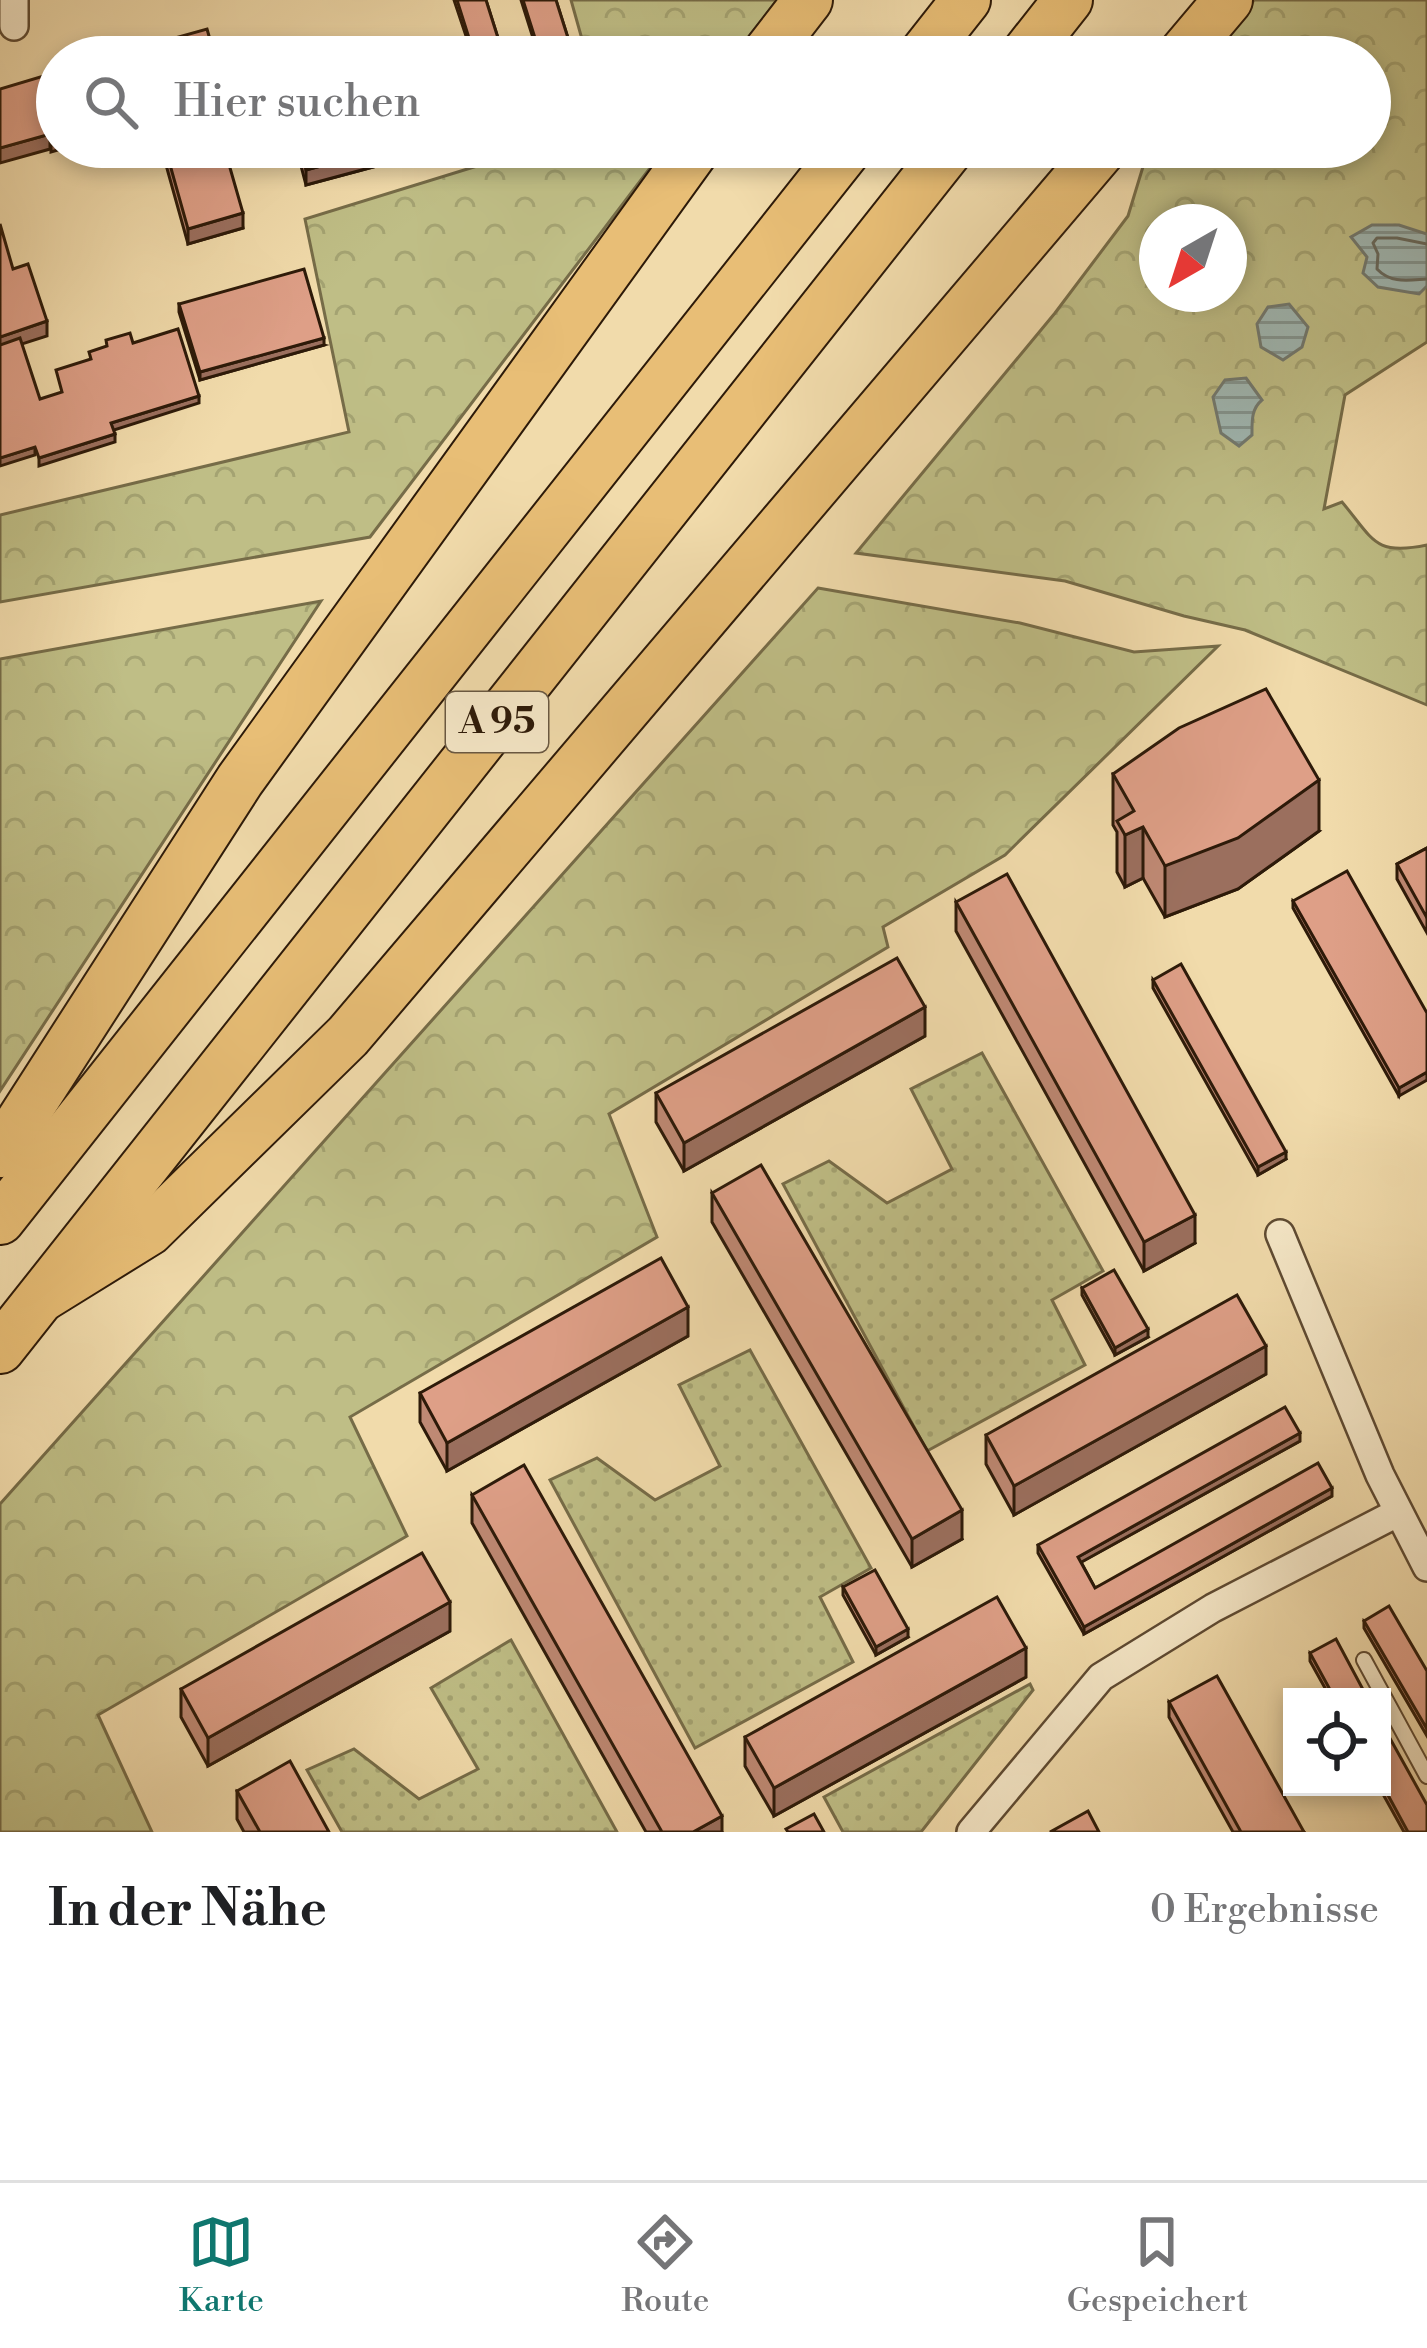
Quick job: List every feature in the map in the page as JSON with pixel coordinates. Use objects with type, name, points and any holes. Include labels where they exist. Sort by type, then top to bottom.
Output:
[{"type":"highway","points":[[780,36],[808,0]]},
{"type":"highway","points":[[938,36],[966,0]]},
{"type":"highway","points":[[1039,36],[1068,0]]},
{"type":"highway","points":[[1198,36],[1228,0]]},
{"type":"highway","points":[[0,1153],[240,780],[682,168]]},
{"type":"highway","name":"A 95","points":[[0,1220],[832,168]]},
{"type":"highway","name":"A 95","points":[[0,1349],[934,168]]},
{"type":"highway","points":[[44,1296],[149,1231],[348,1036],[1086,168]]},
{"type":"street","points":[[1280,1234],[1397,1513],[1427,1568]]},
{"type":"street","points":[[971,1832],[1101,1677],[1214,1608],[1397,1513]]},
{"type":"lane","points":[[1364,1660],[1427,1776]]},
{"type":"green space","points":[[571,0],[777,0],[750,36],[581,36]]},
{"type":"green space","points":[[1254,0],[1427,0],[1427,342],[1345,395],[1324,509],[1342,502],[1369,535],[1385,546],[1427,545],[1427,705],[1245,630],[1065,581],[856,553],[1055,313],[1128,216],[1143,168],[1391,168],[1391,36],[1227,36]]},
{"type":"green space","points":[[471,168],[650,168],[370,537],[0,602],[0,515],[349,432],[305,219]]},
{"type":"green space","points":[[818,588],[1020,623],[1134,652],[1218,646],[1005,855],[883,927],[888,947],[609,1114],[657,1237],[350,1417],[407,1536],[98,1715],[152,1832],[0,1832],[0,1504]]},
{"type":"green space","points":[[321,601],[0,1091],[0,659]]},
{"type":"green space","points":[[982,1053],[1103,1271],[1052,1300],[1085,1365],[927,1451],[783,1184],[829,1161],[887,1203],[952,1169],[911,1089]]},
{"type":"green space","points":[[750,1350],[871,1568],[820,1597],[853,1662],[695,1748],[550,1480],[597,1458],[655,1500],[720,1466],[679,1385]]},
{"type":"green space","points":[[511,1640],[617,1832],[342,1832],[307,1770],[354,1749],[419,1799],[478,1769],[431,1688]]},
{"type":"green space","points":[[1030,1684],[1033,1690],[921,1832],[843,1832],[824,1797]]},
{"type":"water","points":[[1372,225],[1399,225],[1427,234],[1427,286],[1419,294],[1378,287],[1363,273],[1367,257],[1351,237]]},
{"type":"water","points":[[1289,304],[1308,327],[1302,347],[1283,360],[1261,347],[1257,324],[1268,307]]},
{"type":"water","points":[[1246,378],[1262,400],[1254,412],[1252,435],[1239,446],[1221,433],[1213,397],[1225,380]]},
{"type":"building","points":[[457,0],[486,0],[497,36],[468,36]]},
{"type":"building","points":[[523,0],[556,0],[567,36],[534,36]]},
{"type":"building","points":[[207,29],[209,36],[182,36]]},
{"type":"building","points":[[36,78],[36,138],[0,148],[0,89]]},
{"type":"building","points":[[171,168],[230,168],[243,213],[188,229]]},
{"type":"building","points":[[0,224],[13,269],[28,264],[47,321],[0,337]]},
{"type":"building","points":[[304,269],[324,338],[200,372],[179,304]]},
{"type":"building","points":[[178,329],[199,396],[111,423],[115,434],[39,458],[35,447],[0,458],[0,345],[20,338],[40,399],[62,392],[56,370],[91,359],[89,352],[107,346],[106,340],[130,333],[133,343]]},
{"type":"building","points":[[1266,689],[1319,780],[1238,838],[1165,866],[1143,827],[1125,835],[1117,821],[1134,811],[1113,774],[1179,728]]},
{"type":"building","points":[[1427,848],[1427,918],[1397,864]]},
{"type":"building","points":[[1347,871],[1427,1013],[1427,1072],[1399,1088],[1293,901]]},
{"type":"building","points":[[1007,874],[1195,1215],[1144,1242],[956,902]]},
{"type":"building","points":[[897,958],[925,1007],[684,1143],[656,1093]]},
{"type":"building","points":[[1181,964],[1286,1152],[1258,1167],[1153,980]]},
{"type":"building","points":[[761,1165],[962,1510],[912,1539],[712,1193]]},
{"type":"building","points":[[661,1258],[688,1307],[447,1443],[420,1393]]},
{"type":"building","points":[[1114,1270],[1148,1329],[1115,1348],[1082,1288]]},
{"type":"building","points":[[1237,1295],[1266,1346],[1014,1486],[986,1435]]},
{"type":"building","points":[[1285,1407],[1300,1433],[1078,1557],[1095,1588],[1318,1463],[1332,1488],[1084,1627],[1038,1545]]},
{"type":"building","points":[[524,1465],[722,1816],[693,1832],[662,1832],[472,1495]]},
{"type":"building","points":[[422,1553],[450,1602],[208,1738],[181,1689]]},
{"type":"building","points":[[875,1570],[908,1629],[876,1647],[843,1587]]},
{"type":"building","points":[[997,1597],[1026,1648],[774,1788],[745,1737]]},
{"type":"building","points":[[1389,1606],[1427,1671],[1427,1729],[1364,1621]]},
{"type":"building","points":[[1336,1639],[1362,1688],[1329,1688],[1310,1653]]},
{"type":"building","points":[[1217,1676],[1304,1832],[1241,1832],[1169,1702]]},
{"type":"building","points":[[1391,1740],[1427,1805],[1427,1832],[1408,1832],[1388,1796]]},
{"type":"building","points":[[290,1761],[329,1832],[260,1832],[237,1791]]},
{"type":"building","points":[[1088,1811],[1099,1832],[1050,1832]]},
{"type":"building","points":[[814,1814],[824,1832],[786,1829]]}]
